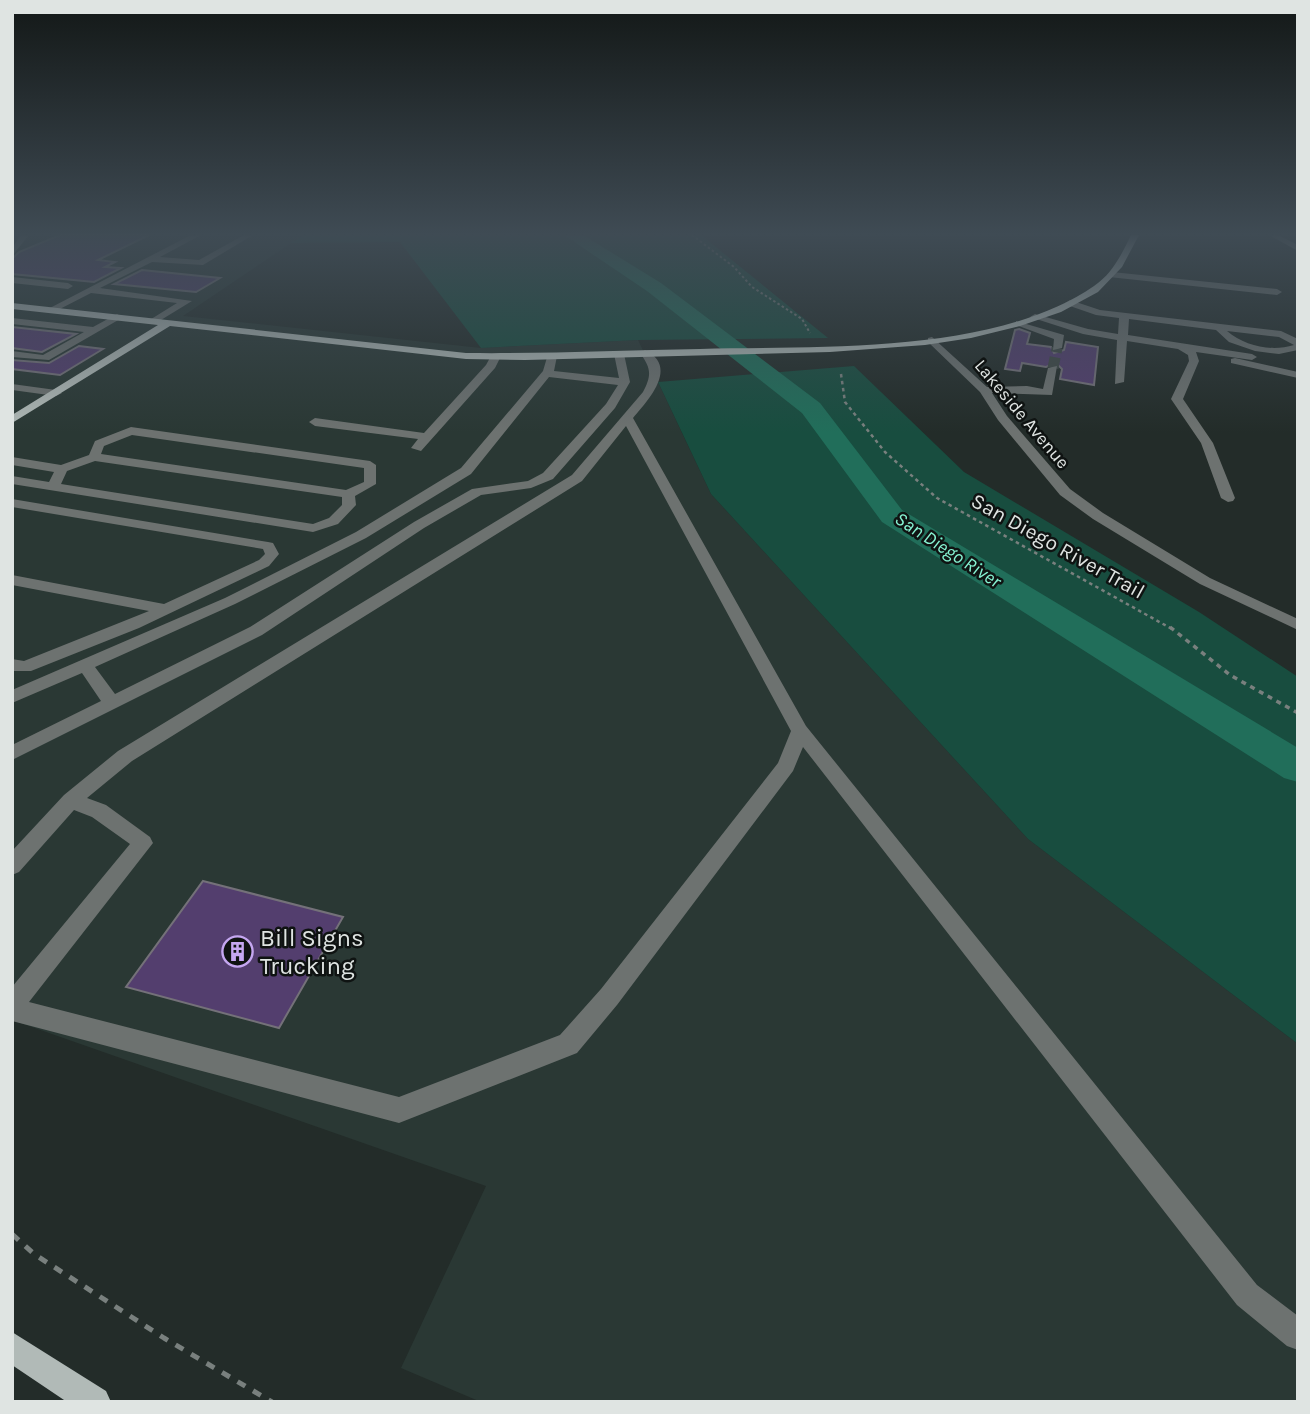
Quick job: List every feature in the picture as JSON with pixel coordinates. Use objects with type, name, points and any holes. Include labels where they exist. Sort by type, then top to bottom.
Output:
[{"type":"main road","name":"Lakeside Avenue","points":[[932,340],[1018,323],[1074,301]]},
{"type":"main road","points":[[12,306],[496,356],[821,349],[932,340]]},
{"type":"main road","points":[[12,420],[18,411],[56,393],[168,323]]},
{"type":"main road","points":[[12,1347],[95,1402]]},
{"type":"street","points":[[51,310],[69,301]]},
{"type":"street","points":[[153,321],[185,301]]},
{"type":"street","points":[[1070,303],[1095,312],[1281,334],[1298,345]]},
{"type":"street","points":[[1119,382],[1124,316]]},
{"type":"street","points":[[12,354],[44,358],[117,317]]},
{"type":"street","points":[[1035,317],[1087,332],[1252,357]]},
{"type":"street","points":[[1148,342],[1149,318]]},
{"type":"street","points":[[12,321],[93,330]]},
{"type":"street","points":[[1018,323],[1046,335],[1060,337],[1058,348]]},
{"type":"street","points":[[1219,326],[1226,336],[1247,346],[1276,350],[1298,345]]},
{"type":"street","name":"Lakeside Avenue","points":[[932,340],[984,390],[1002,418],[1065,492],[1184,569],[1298,625]]},
{"type":"street","points":[[1182,347],[1193,354],[1194,361],[1177,399],[1207,443],[1228,498]]},
{"type":"street","points":[[12,866],[71,800],[149,740],[577,478],[656,378],[654,364],[645,353]]},
{"type":"street","points":[[12,753],[256,631],[419,525],[477,492],[531,484],[548,476],[611,406],[625,382],[619,354]]},
{"type":"street","points":[[1219,354],[1251,367],[1298,375]]},
{"type":"street","points":[[417,448],[491,366],[496,356]]},
{"type":"street","points":[[12,696],[230,601],[361,535],[467,471],[547,374],[552,356]]},
{"type":"street","points":[[984,390],[1048,393],[1054,368]]},
{"type":"street","points":[[547,374],[625,382]]},
{"type":"street","points":[[12,387],[56,393]]},
{"type":"street","points":[[627,417],[800,731],[1247,1295],[1298,1335]]},
{"type":"street","points":[[315,422],[427,437]]},
{"type":"street","points":[[12,461],[62,469],[94,457],[348,494],[370,484],[370,465],[131,431],[99,444],[94,457]]},
{"type":"street","points":[[54,486],[62,469]]},
{"type":"street","points":[[12,480],[313,528],[327,525],[343,514],[349,505],[348,494]]},
{"type":"street","points":[[12,503],[268,546],[272,554],[264,563],[166,609],[26,667],[12,665]]},
{"type":"street","points":[[12,580],[166,609]]},
{"type":"street","points":[[86,666],[112,703]]},
{"type":"street","points":[[71,800],[99,811],[143,843],[12,1007],[399,1110],[568,1044],[609,997],[786,766],[800,731]]},
{"type":"path","points":[[774,301],[802,319],[810,333]]},
{"type":"path","name":"San Diego River Trail","points":[[841,373],[845,402],[885,452],[937,498],[1167,625],[1230,675],[1298,713]]},
{"type":"path","points":[[12,1234],[34,1254],[164,1338],[272,1402]]},
{"type":"shaded area","points":[[12,301],[205,301],[183,316],[481,348],[638,340],[711,494],[1028,839],[1298,1044],[1298,1402],[481,1402],[401,1368],[486,1186],[12,1020]]},
{"type":"green space","points":[[445,301],[782,301],[828,338],[638,340],[481,348]]},
{"type":"green space","points":[[854,366],[964,472],[1199,612],[1298,677],[1298,1044],[1028,839],[711,494],[658,382]]},
{"type":"building","points":[[12,327],[76,334],[42,352],[12,348]]},
{"type":"building","points":[[1015,330],[1030,333],[1027,344],[1051,347],[1054,353],[1064,350],[1066,342],[1098,347],[1094,385],[1060,379],[1062,369],[1056,363],[1046,367],[1022,363],[1020,371],[1005,369]]},
{"type":"building","points":[[79,346],[103,349],[60,375],[12,369],[12,360],[49,363]]},
{"type":"building","name":"Bill Signs Trucking","points":[[203,881],[343,917],[279,1028],[126,987]]},
{"type":"waterway","name":"San Diego River","points":[[672,301],[811,408],[892,516],[1298,767]]},
{"type":"tunnel","points":[[1053,368],[1057,348]]},
{"type":"place","name":"Bill Signs Trucking","points":[[237,952]]}]
